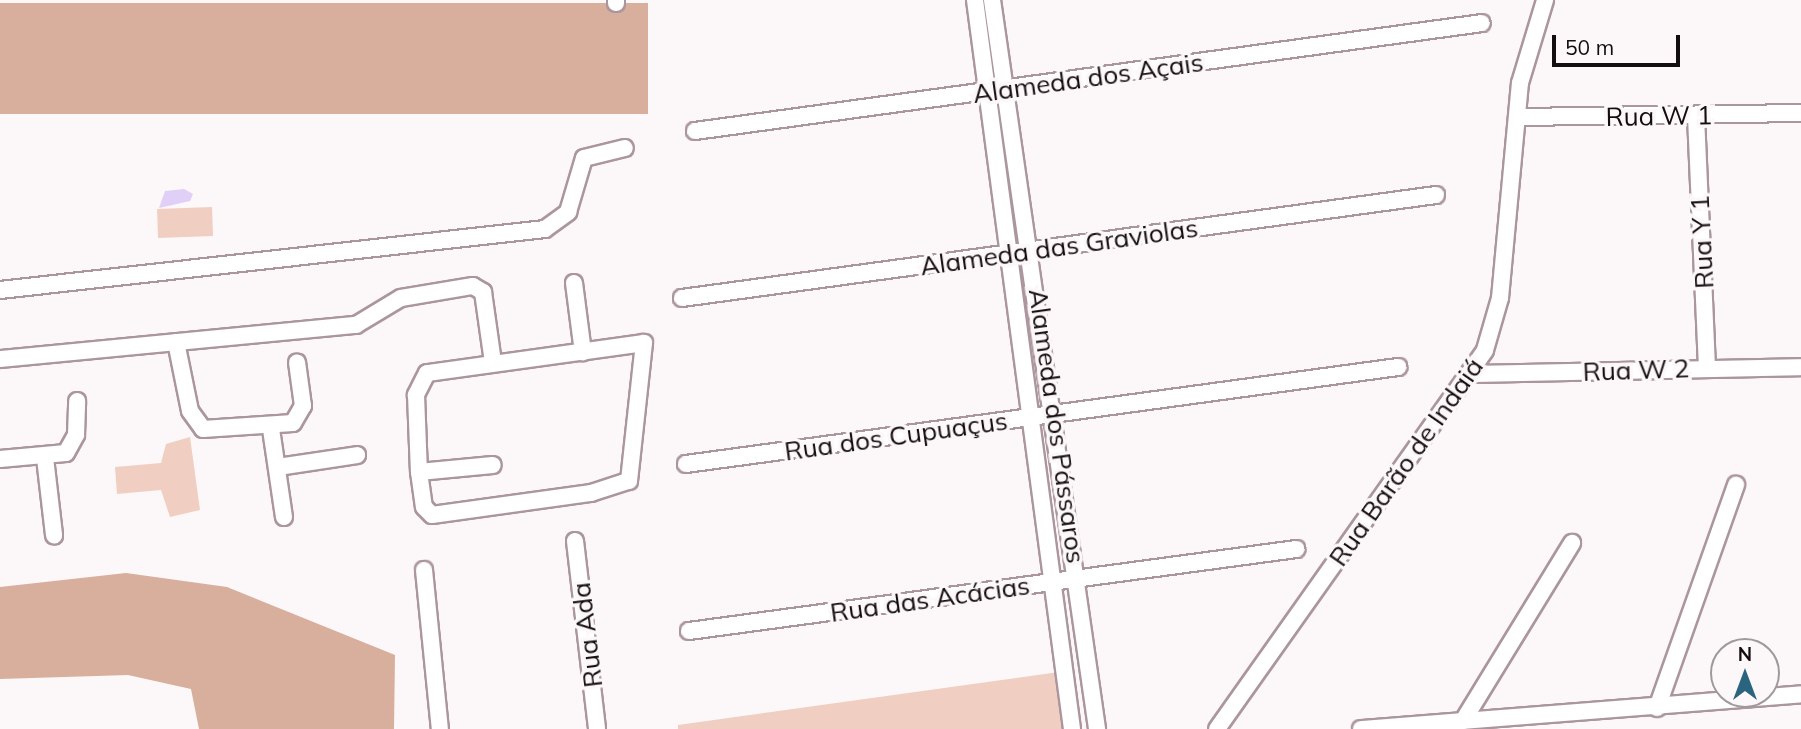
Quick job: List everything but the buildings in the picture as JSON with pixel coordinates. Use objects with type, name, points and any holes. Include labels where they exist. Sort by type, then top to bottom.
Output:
[{"type":"street","name":"Alameda dos Pássaros","points":[[975,0],[1055,582],[1072,729]]},
{"type":"street","name":"Alameda dos Pássaros","points":[[992,0],[1056,415],[1097,729]]},
{"type":"street","name":"Rua Barão de Indaiá","points":[[1217,729],[1471,374],[1500,298],[1517,117],[1527,44],[1545,0]]},
{"type":"street","name":"Alameda dos Açais","points":[[695,131],[1482,23]]},
{"type":"street","name":"Rua W 1","points":[[1517,117],[1801,113]]},
{"type":"street","name":"Rua Y 1","points":[[1696,116],[1707,368]]},
{"type":"street","points":[[0,290],[545,229],[568,212],[584,158],[625,148]]},
{"type":"street","name":"Alameda das Graviolas","points":[[682,298],[1436,195]]},
{"type":"street","points":[[574,283],[583,352]]},
{"type":"street","points":[[0,359],[356,325],[401,298],[473,286],[483,292],[493,362]]},
{"type":"street","points":[[176,342],[193,421],[227,432],[271,429],[300,415],[297,362]]},
{"type":"street","points":[[644,342],[629,481],[591,493],[432,514],[424,507],[419,472],[418,380],[426,373],[583,352],[644,342]]},
{"type":"street","name":"Rua dos Cupuaçus","points":[[686,464],[1398,367]]},
{"type":"street","name":"Rua W 2","points":[[1471,374],[1801,367]]},
{"type":"street","points":[[0,459],[45,458],[74,447],[78,401]]},
{"type":"street","points":[[271,429],[284,517]]},
{"type":"street","points":[[278,467],[357,455]]},
{"type":"street","points":[[45,458],[54,535]]},
{"type":"street","points":[[419,472],[492,465]]},
{"type":"street","points":[[1657,708],[1737,485]]},
{"type":"street","name":"Rua Ada","points":[[575,541],[597,729]]},
{"type":"street","points":[[1463,721],[1572,543]]},
{"type":"street","name":"Rua das Acácias","points":[[688,631],[1296,549]]},
{"type":"street","points":[[424,570],[440,729]]},
{"type":"street","points":[[1361,729],[1657,708],[1801,694]]},
{"type":"shaded area","points":[[0,3],[648,3],[648,114],[0,114]]},
{"type":"shaded area","points":[[184,189],[193,194],[190,201],[159,208],[165,191]]},
{"type":"shaded area","points":[[212,207],[213,236],[158,238],[157,209]]},
{"type":"shaded area","points":[[190,437],[200,510],[170,517],[161,490],[117,494],[115,467],[161,463],[166,444]]},
{"type":"shaded area","points":[[126,573],[227,587],[395,655],[394,729],[199,729],[191,689],[128,675],[0,679],[0,587]]},
{"type":"shaded area","points":[[1059,672],[1065,729],[678,729],[678,725]]}]
